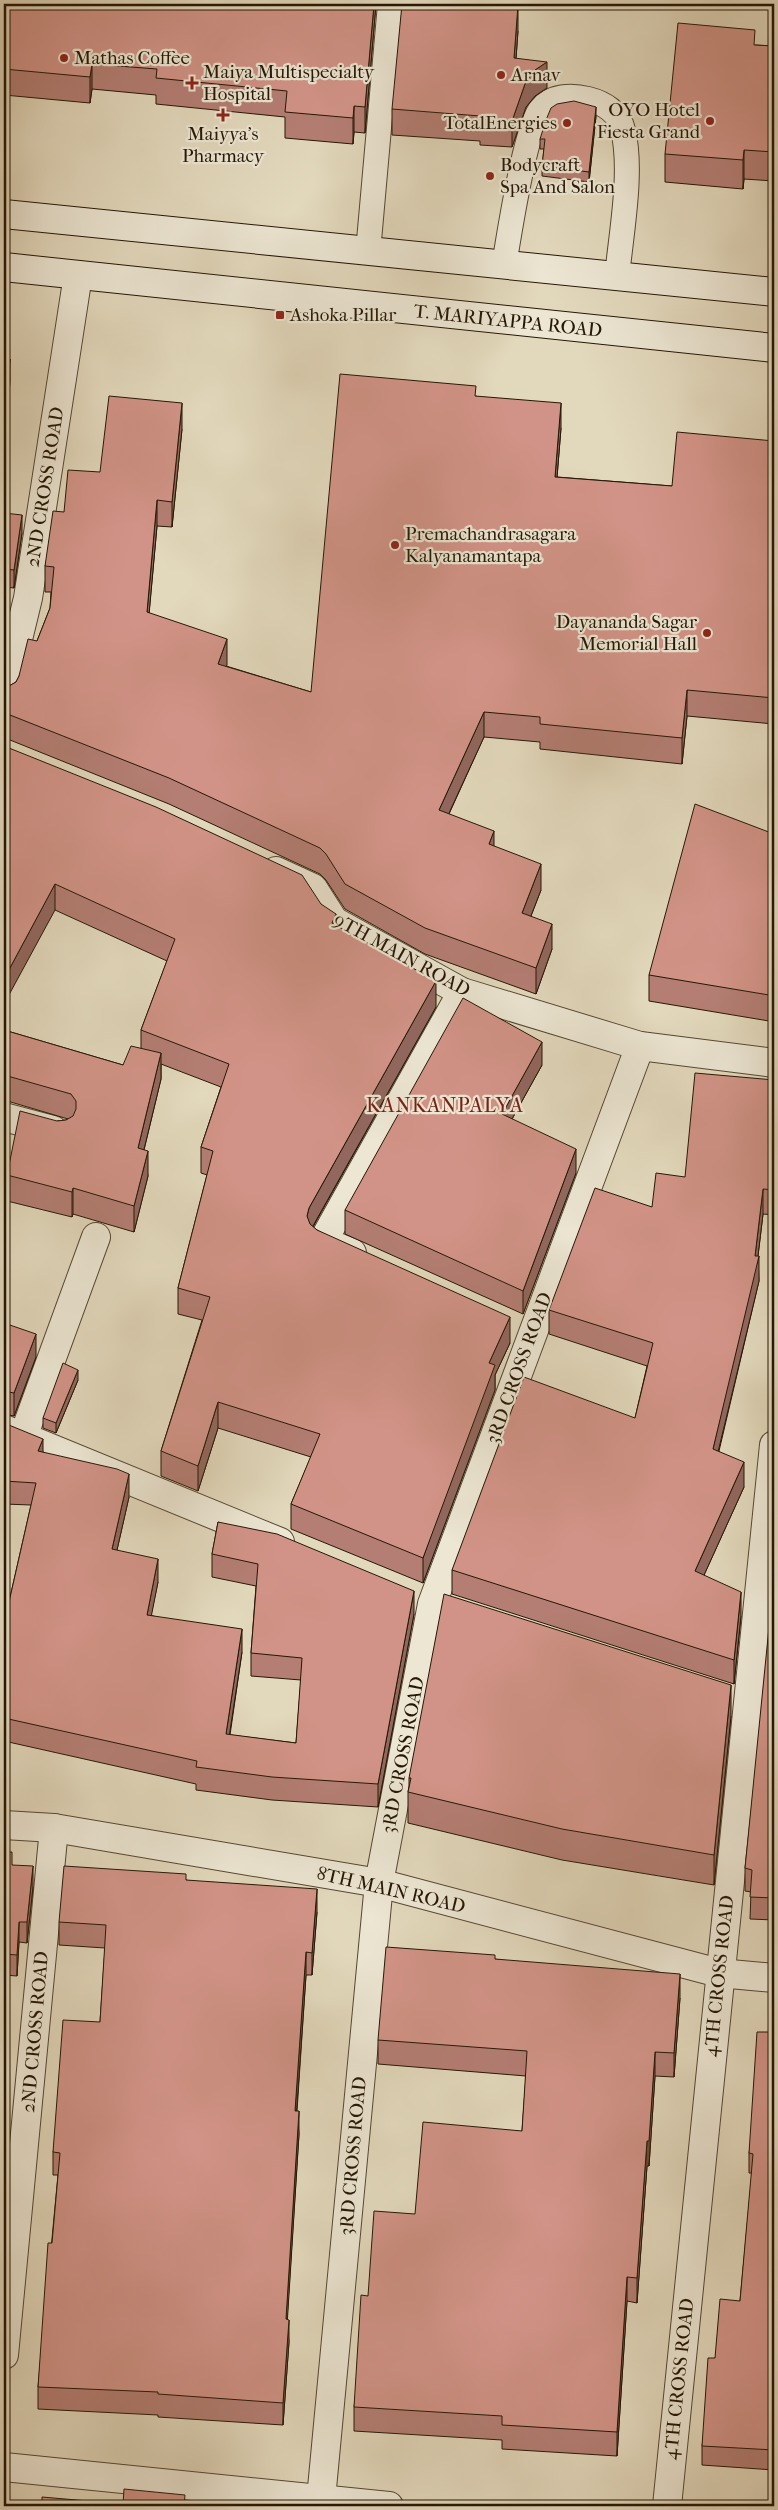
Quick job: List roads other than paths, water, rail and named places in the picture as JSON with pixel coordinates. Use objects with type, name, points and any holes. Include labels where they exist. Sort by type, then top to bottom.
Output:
[{"type":"street","points":[[4,214],[774,292]]},
{"type":"street","name":"T. MARIYAPPA ROAD","points":[[4,267],[774,348]]},
{"type":"street","name":"2ND CROSS ROAD","points":[[4,697],[28,598],[78,275]]},
{"type":"street","name":"9TH MAIN ROAD","points":[[251,859],[313,888],[334,921],[462,992],[640,1046],[774,1063]]},
{"type":"street","points":[[378,1265],[323,1241],[462,992]]},
{"type":"street","name":"3RD CROSS ROAD","points":[[321,2499],[379,1883],[432,1604],[522,1331],[640,1046]]},
{"type":"street","points":[[4,1117],[61,1131]]},
{"type":"street","points":[[96,1237],[14,1433],[305,1552]]},
{"type":"street","name":"4TH CROSS ROAD","points":[[667,2506],[746,1704],[774,1445]]},
{"type":"street","points":[[405,1592],[432,1604],[460,1613]]},
{"type":"street","points":[[719,1695],[746,1704]]},
{"type":"street","name":"8TH MAIN ROAD","points":[[4,1825],[54,1828],[379,1883],[719,1973],[774,1978]]},
{"type":"street","name":"2ND CROSS ROAD","points":[[4,2354],[54,1828]]},
{"type":"street","points":[[4,2467],[389,2506]]},
{"type":"lane","points":[[368,252],[390,4]]},
{"type":"lane","points":[[504,265],[518,186],[531,130],[540,110],[553,99],[575,96],[600,102],[614,111],[622,127],[627,150],[617,277]]},
{"type":"place","name":"Mathas Coffee","points":[[64,58]]},
{"type":"place","name":"Arnav","points":[[501,75]]},
{"type":"place","name":"Maiya Multispecialty Hospital","points":[[192,83]]},
{"type":"place","name":"Maiyya's Pharmacy","points":[[223,115]]},
{"type":"place","name":"OYO Hotel Fiesta Grand","points":[[710,121]]},
{"type":"place","name":"TotalEnergies","points":[[567,123]]},
{"type":"place","name":"Bodycraft Spa And Salon","points":[[490,176]]},
{"type":"place","name":"Ashoka Pillar","points":[[280,315]]},
{"type":"place","name":"Premachandrasagara Kalyanamantapa","points":[[395,545]]},
{"type":"place","name":"Dayananda Sagar Memorial Hall","points":[[707,633]]},
{"type":"district","name":"KANKANPALYA","points":[[445,1105]]}]
